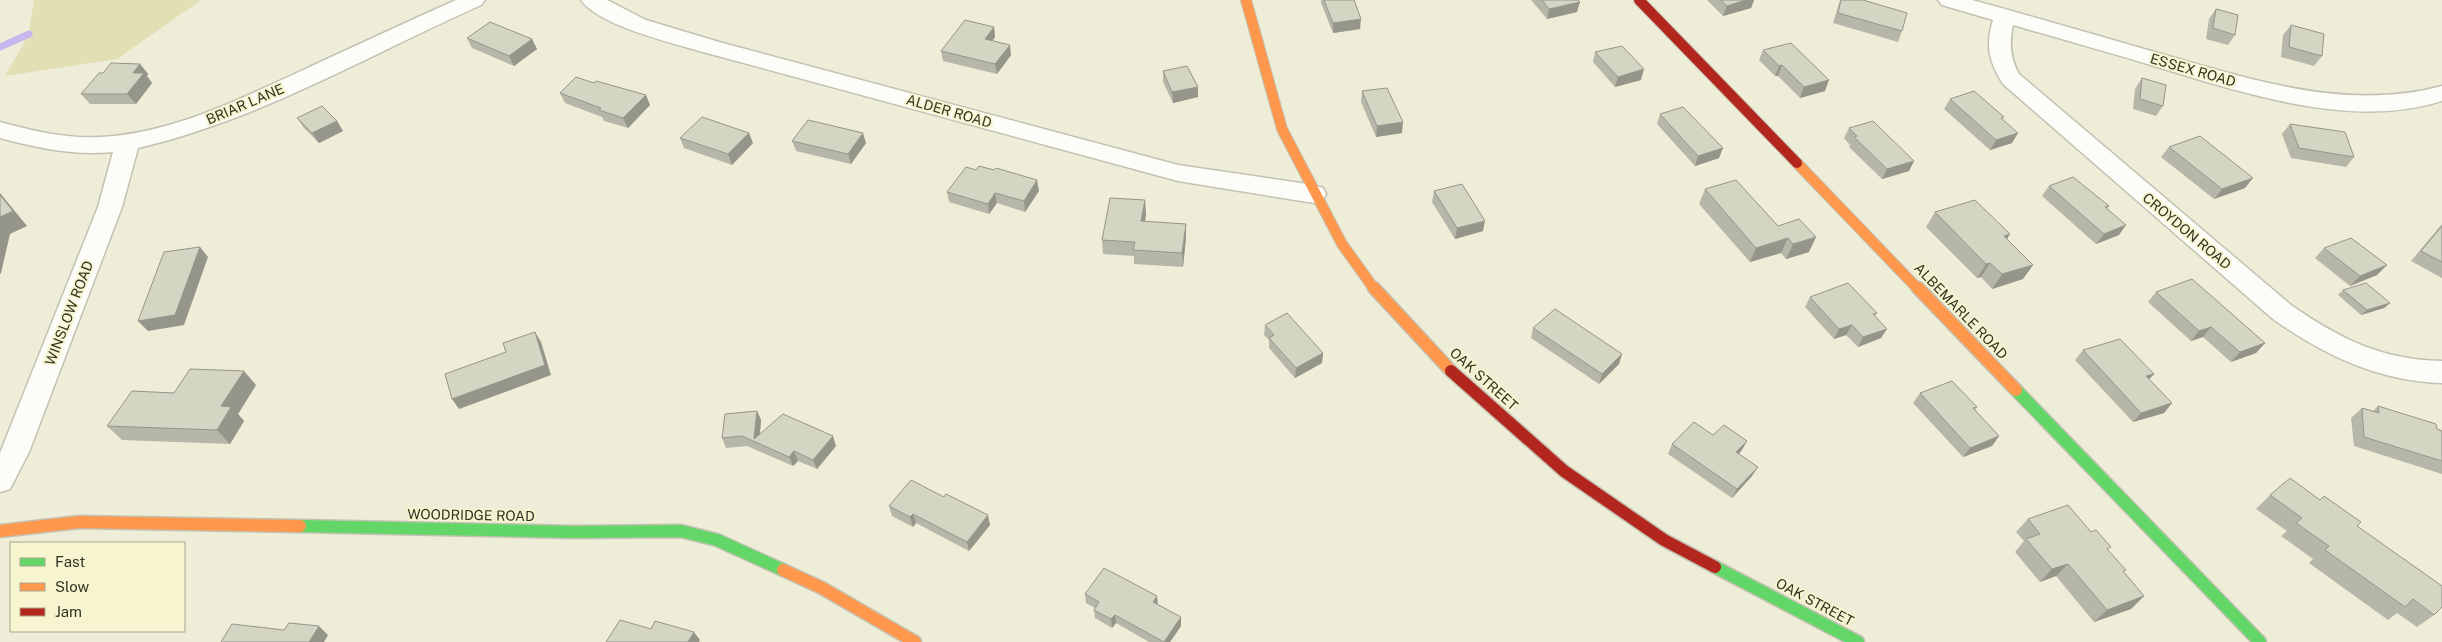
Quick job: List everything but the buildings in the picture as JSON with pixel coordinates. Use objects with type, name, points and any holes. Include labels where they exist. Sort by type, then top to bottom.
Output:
[{"type":"street","name":"BRIAR LANE","points":[[0,130],[25,138],[81,144],[110,144],[128,142],[201,123],[244,107],[474,0]]},
{"type":"street","name":"ALDER ROAD","points":[[592,0],[618,16],[638,25],[711,47],[1018,130],[1178,172],[1314,194]]},
{"type":"street","name":"OAK STREET","points":[[1246,0],[1282,129],[1314,194],[1342,244],[1382,299],[1450,371],[1564,471],[1664,540],[1858,642]]},
{"type":"street","name":"ALBEMARLE ROAD","points":[[1639,0],[2260,642]]},
{"type":"street","name":"ESSEX ROAD","points":[[1949,0],[2220,78],[2297,97],[2334,102],[2372,104],[2405,102],[2442,94]]},
{"type":"street","name":"CROYDON ROAD","points":[[2005,16],[1999,35],[1999,51],[2002,64],[2011,79],[2282,312],[2308,331],[2339,349],[2395,367],[2425,372],[2442,372]]},
{"type":"street","name":"WINSLOW ROAD","points":[[0,480],[15,452],[110,207],[128,142]]},
{"type":"street","name":"WOODRIDGE ROAD","points":[[0,531],[79,522],[574,532],[680,531],[717,540],[822,588],[916,642]]},
{"type":"shaded area","points":[[34,0],[201,0],[117,59],[5,76],[29,34]]},
{"type":"waterway","points":[[0,47],[29,34]]},
{"type":"traffic: fast","points":[[2016,390],[2260,642]]},
{"type":"traffic: fast","points":[[300,526],[574,532],[681,531],[717,540],[783,570]]},
{"type":"traffic: fast","points":[[1715,567],[1858,642]]},
{"type":"traffic: slow","points":[[1246,0],[1282,129],[1314,194],[1342,244],[1382,299],[1451,371]]},
{"type":"traffic: slow","points":[[1797,163],[2016,390]]},
{"type":"traffic: slow","points":[[0,531],[79,522],[300,526]]},
{"type":"traffic: slow","points":[[783,570],[822,588],[915,642]]},
{"type":"traffic: jam","points":[[1639,0],[1797,163]]},
{"type":"traffic: jam","points":[[1451,371],[1564,471],[1664,540],[1715,567]]}]
